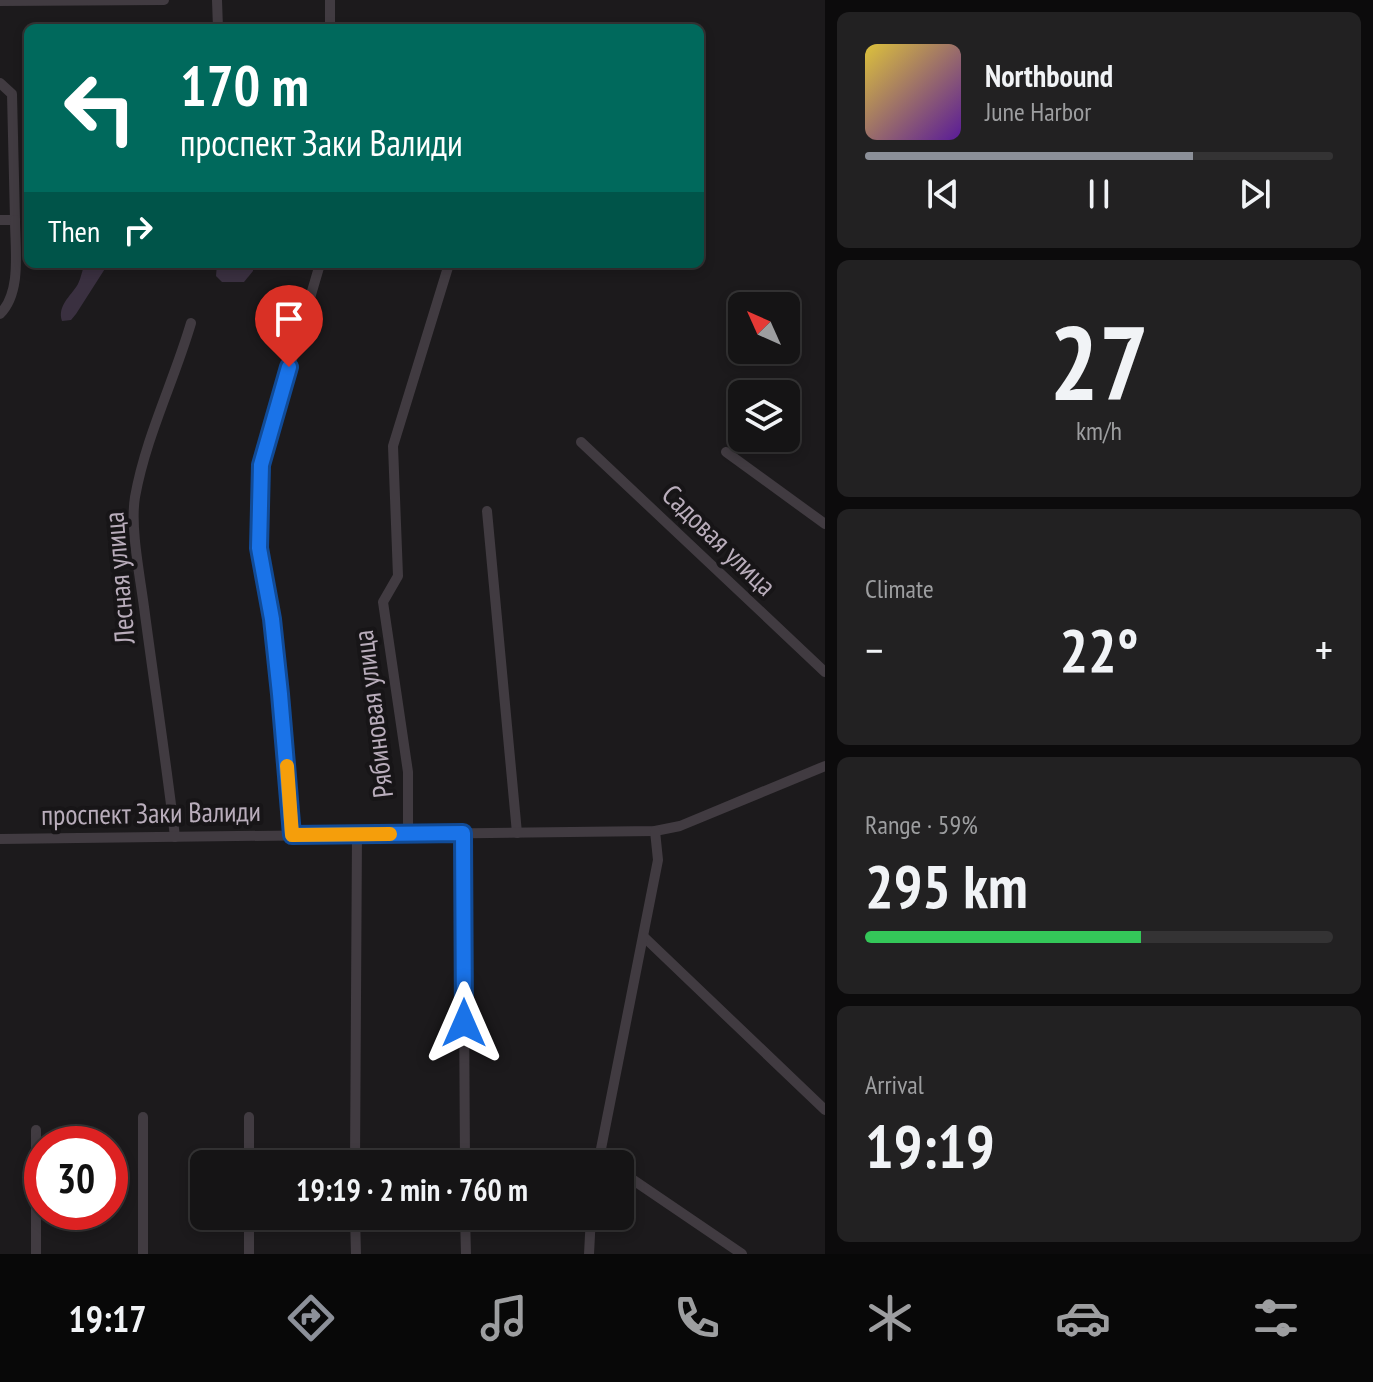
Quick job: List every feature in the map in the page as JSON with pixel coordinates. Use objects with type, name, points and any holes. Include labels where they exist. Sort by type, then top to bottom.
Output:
[{"type":"street","points":[[0,1],[164,0]]},
{"type":"street","points":[[217,0],[218,24]]},
{"type":"street","points":[[330,0],[330,24]]},
{"type":"street","points":[[0,83],[12,94],[15,220],[15,282],[6,308],[0,314]]},
{"type":"street","points":[[0,220],[15,220]]},
{"type":"street","points":[[292,835],[272,619],[259,548],[260,475],[319,268]]},
{"type":"street","name":"Рябиновая улица","points":[[408,834],[408,772],[383,602],[398,576],[393,446],[448,268]]},
{"type":"street","name":"Лесная улица","points":[[175,837],[137,555],[135,500],[162,402],[178,368],[191,323]]},
{"type":"street","name":"Садовая улица","points":[[581,442],[825,672]]},
{"type":"street","points":[[726,452],[825,524]]},
{"type":"street","points":[[487,511],[517,833]]},
{"type":"street","name":"проспект Заки Валиди","points":[[0,839],[655,831],[680,826],[779,783],[823,769]]},
{"type":"street","points":[[600,1150],[658,860],[655,831]]},
{"type":"street","points":[[463,833],[465,1150]]},
{"type":"street","points":[[355,1150],[357,834]]},
{"type":"street","points":[[644,937],[825,1110]]},
{"type":"street","points":[[143,1117],[143,1254]]},
{"type":"street","points":[[249,1117],[249,1150]]},
{"type":"street","points":[[634,1181],[742,1254]]},
{"type":"street","points":[[36,1230],[36,1254]]},
{"type":"street","points":[[249,1230],[249,1254]]},
{"type":"street","points":[[355,1230],[356,1254]]},
{"type":"street","points":[[465,1230],[466,1254]]},
{"type":"street","points":[[589,1254],[590,1230]]},
{"type":"shaded area","points":[[84,268],[105,268],[76,314],[71,320],[62,321],[63,306],[78,284]]},
{"type":"shaded area","points":[[217,268],[253,268],[244,282],[222,282],[216,276]]},
{"type":"slow traffic","points":[[287,766],[292,835],[390,834]]},
{"type":"route","points":[[289,367],[261,465],[259,548],[272,619],[292,835],[463,833],[464,1023]]}]
